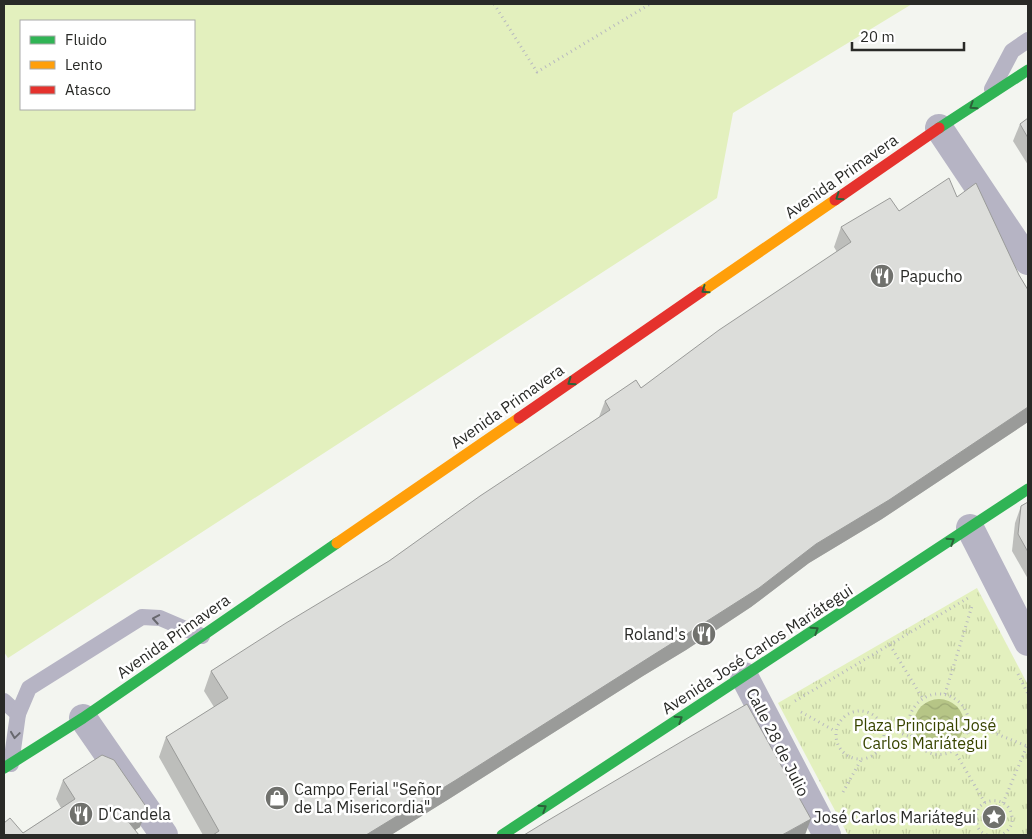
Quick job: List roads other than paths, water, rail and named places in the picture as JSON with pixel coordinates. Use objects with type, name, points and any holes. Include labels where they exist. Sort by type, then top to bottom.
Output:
[{"type":"street","name":"Avenida Primavera","points":[[7,766],[82,718],[939,128],[1028,70]]},
{"type":"street","points":[[939,128],[1028,261]]},
{"type":"street","name":"Avenida José Carlos Mariátegui","points":[[502,835],[1028,489]]},
{"type":"street","points":[[970,528],[1028,642]]},
{"type":"street","name":"Calle 28 de Julio","points":[[744,676],[827,835]]},
{"type":"street","points":[[82,718],[164,835]]},
{"type":"lane","points":[[988,96],[1012,51],[1028,40]]},
{"type":"lane","points":[[7,766],[18,714],[29,688],[142,617],[160,618],[202,636]]},
{"type":"lane","points":[[4,701],[18,714]]},
{"type":"water","points":[[939,699],[949,701],[957,706],[962,714],[964,724],[962,734],[957,742],[949,747],[939,749],[929,747],[921,742],[916,734],[914,724],[916,714],[921,706],[929,701]]},
{"type":"place","name":"Papucho","points":[[882,276]]},
{"type":"place","name":"Roland's","points":[[704,634]]},
{"type":"place","name":"Campo Ferial \"Señor de La Misericordia\"","points":[[277,798]]},
{"type":"place","name":"D'Candela","points":[[81,814]]},
{"type":"place","name":"José Carlos Mariátegui","points":[[994,817]]},
{"type":"park label","name":"Plaza Principal José Carlos Mariátegui","points":[[925,734]]}]
